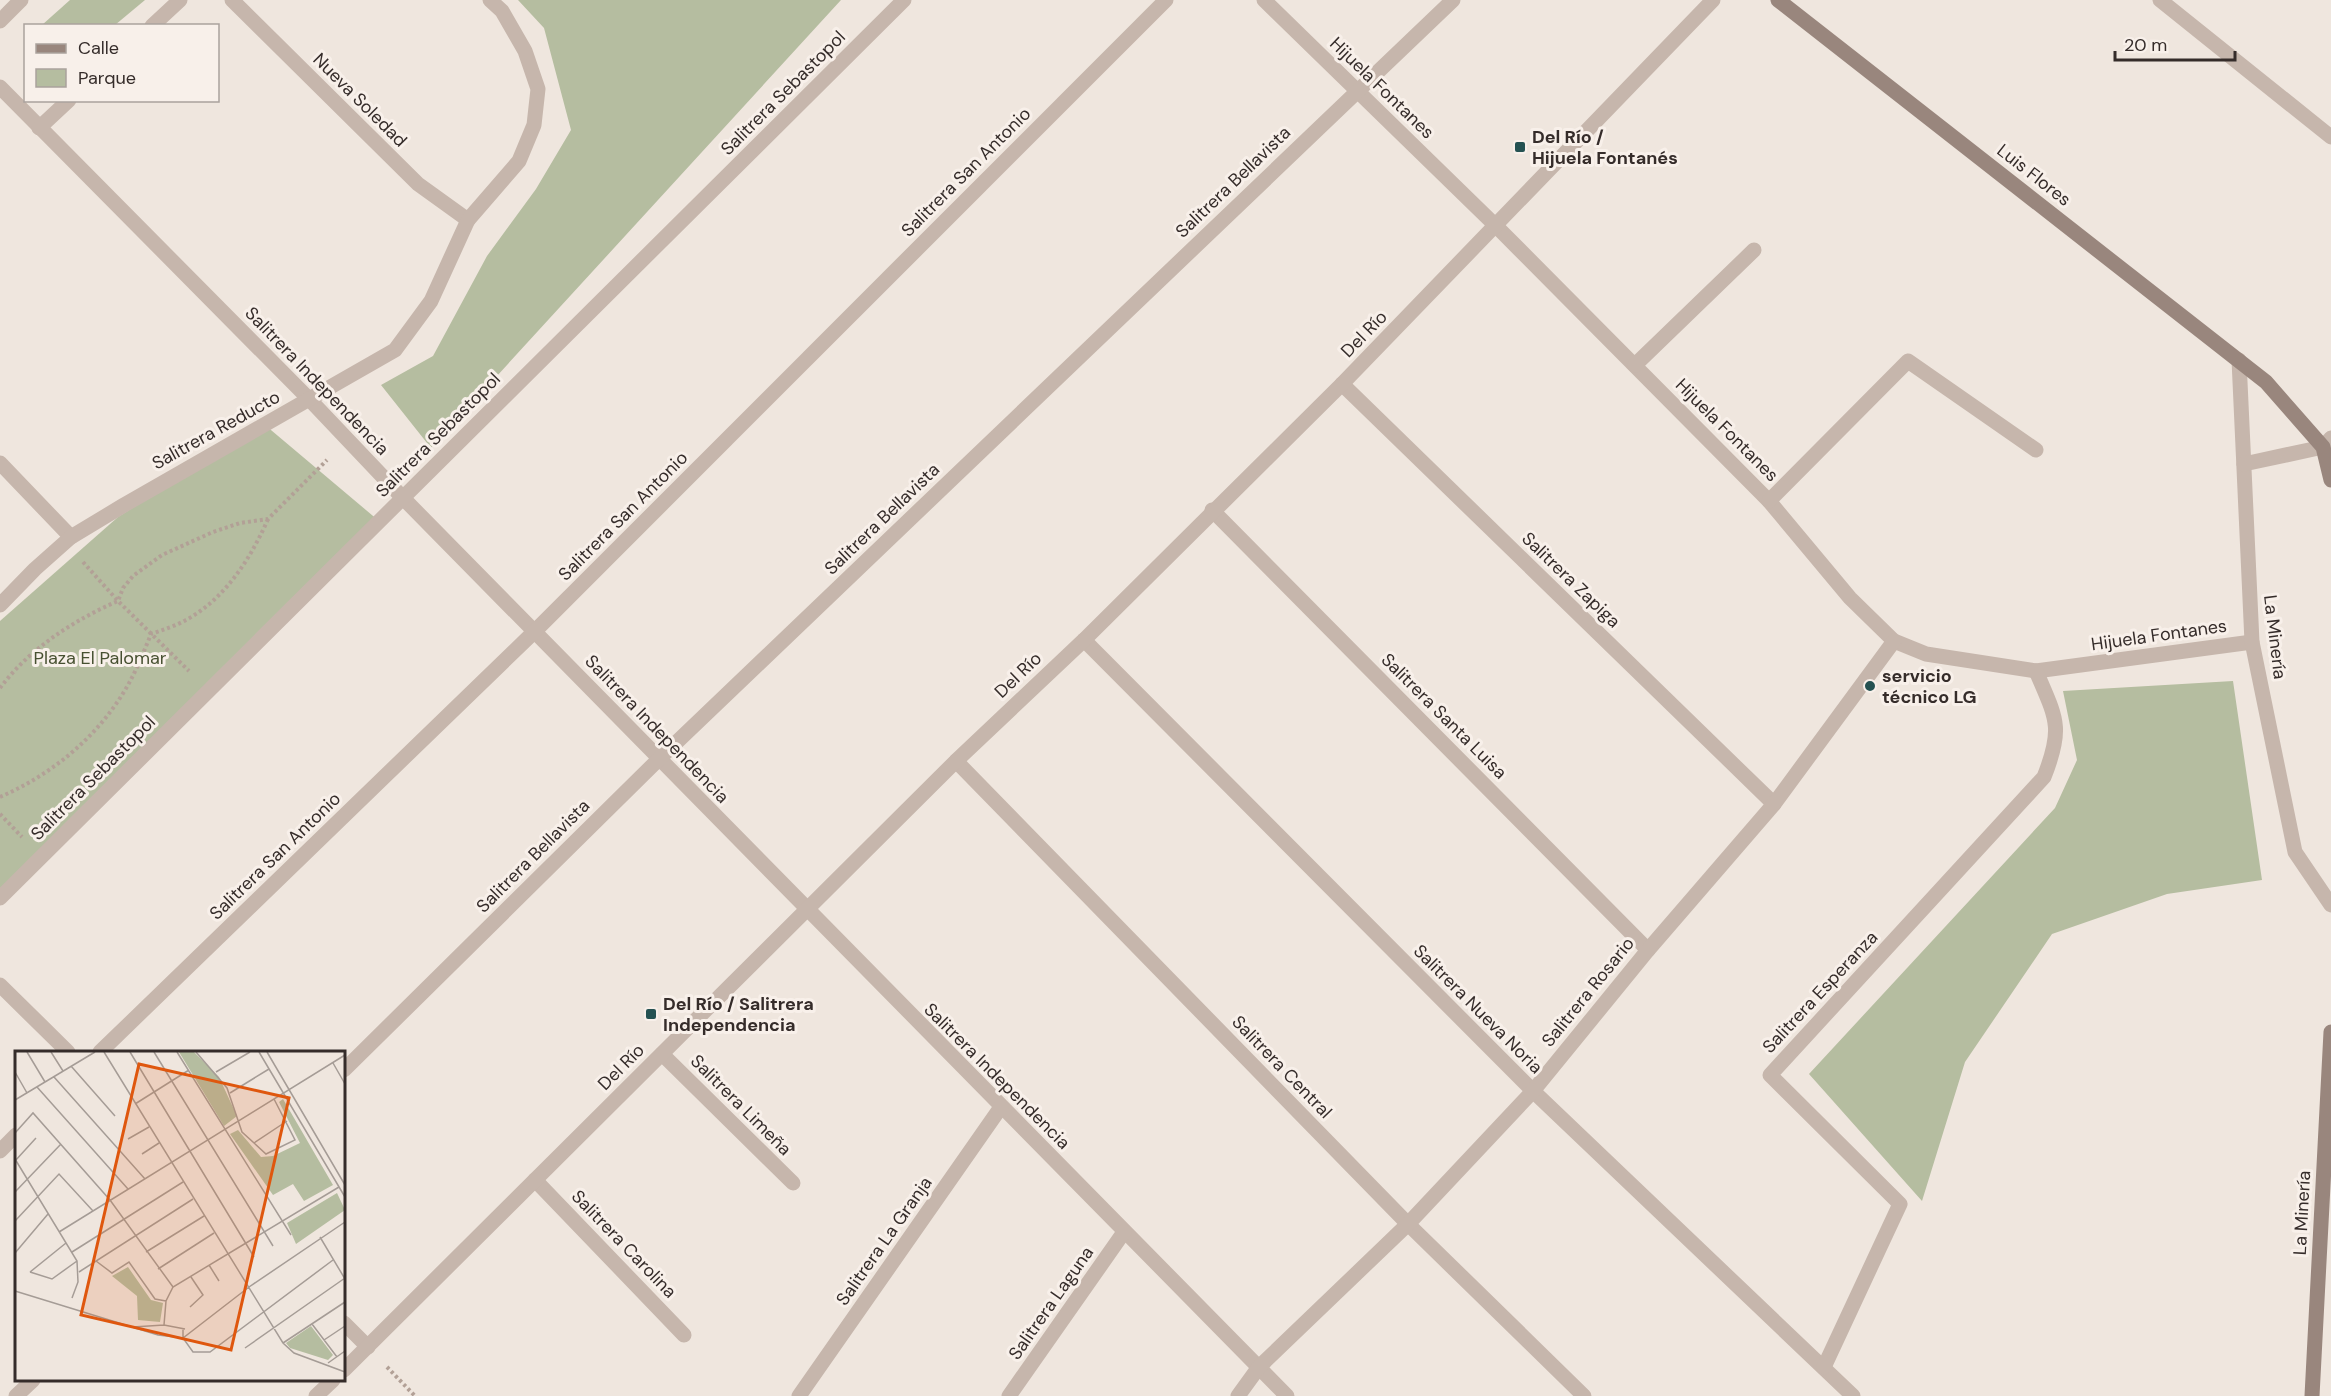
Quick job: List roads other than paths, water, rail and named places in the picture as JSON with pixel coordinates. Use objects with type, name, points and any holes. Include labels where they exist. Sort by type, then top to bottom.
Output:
[{"type":"main road","name":"Luis Flores","points":[[1778,0],[2239,360],[2266,382],[2327,442]]},
{"type":"main road","points":[[2327,442],[2331,480]]},
{"type":"main road","name":"La Minería","points":[[2312,1396],[2331,1032]]},
{"type":"street","points":[[0,21],[21,0]]},
{"type":"street","points":[[154,24],[180,0]]},
{"type":"street","name":"Nueva Soledad","points":[[231,0],[418,184],[468,220]]},
{"type":"street","name":"Salitrera Reducto","points":[[0,605],[34,569],[68,540],[124,504],[395,350],[431,301],[468,220],[519,161],[534,125],[538,88],[525,51],[502,11],[490,0]]},
{"type":"street","name":"Salitrera Sebastopol","points":[[0,898],[904,0]]},
{"type":"street","name":"Salitrera San Antonio","points":[[102,1051],[535,631],[1166,0]]},
{"type":"street","name":"Hijuela Fontanes","points":[[1264,0],[1635,364],[1769,501],[1850,598],[1894,641],[1926,654],[2036,671],[2252,642]]},
{"type":"street","name":"Salitrera Bellavista","points":[[345,1069],[659,759],[1453,0]]},
{"type":"street","name":"Del Río","points":[[345,1369],[956,761],[1084,640],[1212,510],[1342,384],[1713,0]]},
{"type":"street","points":[[2160,0],[2331,137]]},
{"type":"street","name":"Salitrera Independencia","points":[[0,87],[1287,1396]]},
{"type":"street","points":[[39,128],[67,102]]},
{"type":"street","points":[[1635,364],[1754,250]]},
{"type":"street","name":"La Minería","points":[[2239,360],[2252,642],[2295,852],[2331,905]]},
{"type":"street","points":[[1769,501],[1908,361],[2036,450]]},
{"type":"street","name":"Salitrera Zapiga","points":[[1342,384],[1774,804]]},
{"type":"street","points":[[2244,464],[2327,442]]},
{"type":"street","points":[[0,463],[68,540]]},
{"type":"street","name":"Salitrera Santa Luisa","points":[[1212,510],[1648,950]]},
{"type":"street","name":"Salitrera Nueva Noria","points":[[1084,640],[1533,1091],[1853,1396]]},
{"type":"street","name":"Salitrera Rosario","points":[[1238,1396],[1259,1367],[1408,1224],[1533,1091],[1648,950],[1774,804],[1894,641]]},
{"type":"street","name":"Salitrera Esperanza","points":[[1824,1367],[1900,1204],[1770,1075],[2044,777],[2053,756],[2057,731],[2055,715],[2036,671]]},
{"type":"street","name":"Salitrera Central","points":[[956,761],[1408,1224],[1584,1396]]},
{"type":"street","points":[[0,985],[66,1051]]},
{"type":"street","name":"Salitrera Limeña","points":[[662,1054],[793,1183]]},
{"type":"street","name":"Salitrera La Granja","points":[[798,1396],[1001,1107]]},
{"type":"street","points":[[0,1151],[15,1136]]},
{"type":"street","name":"Salitrera Carolina","points":[[535,1180],[684,1335]]},
{"type":"street","name":"Salitrera Laguna","points":[[1009,1396],[1124,1232]]},
{"type":"street","points":[[345,1324],[368,1347]]},
{"type":"street","points":[[16,1396],[32,1381]]},
{"type":"street","points":[[316,1396],[332,1381]]},
{"type":"place","name":"Del Río / Hijuela Fontanés","points":[[1520,147]]},
{"type":"place","name":"servicio técnico LG","points":[[1870,686]]},
{"type":"place","name":"Del Río / Salitrera Independencia","points":[[651,1014]]},
{"type":"park label","name":"Plaza El Palomar","points":[[100,658]]}]
